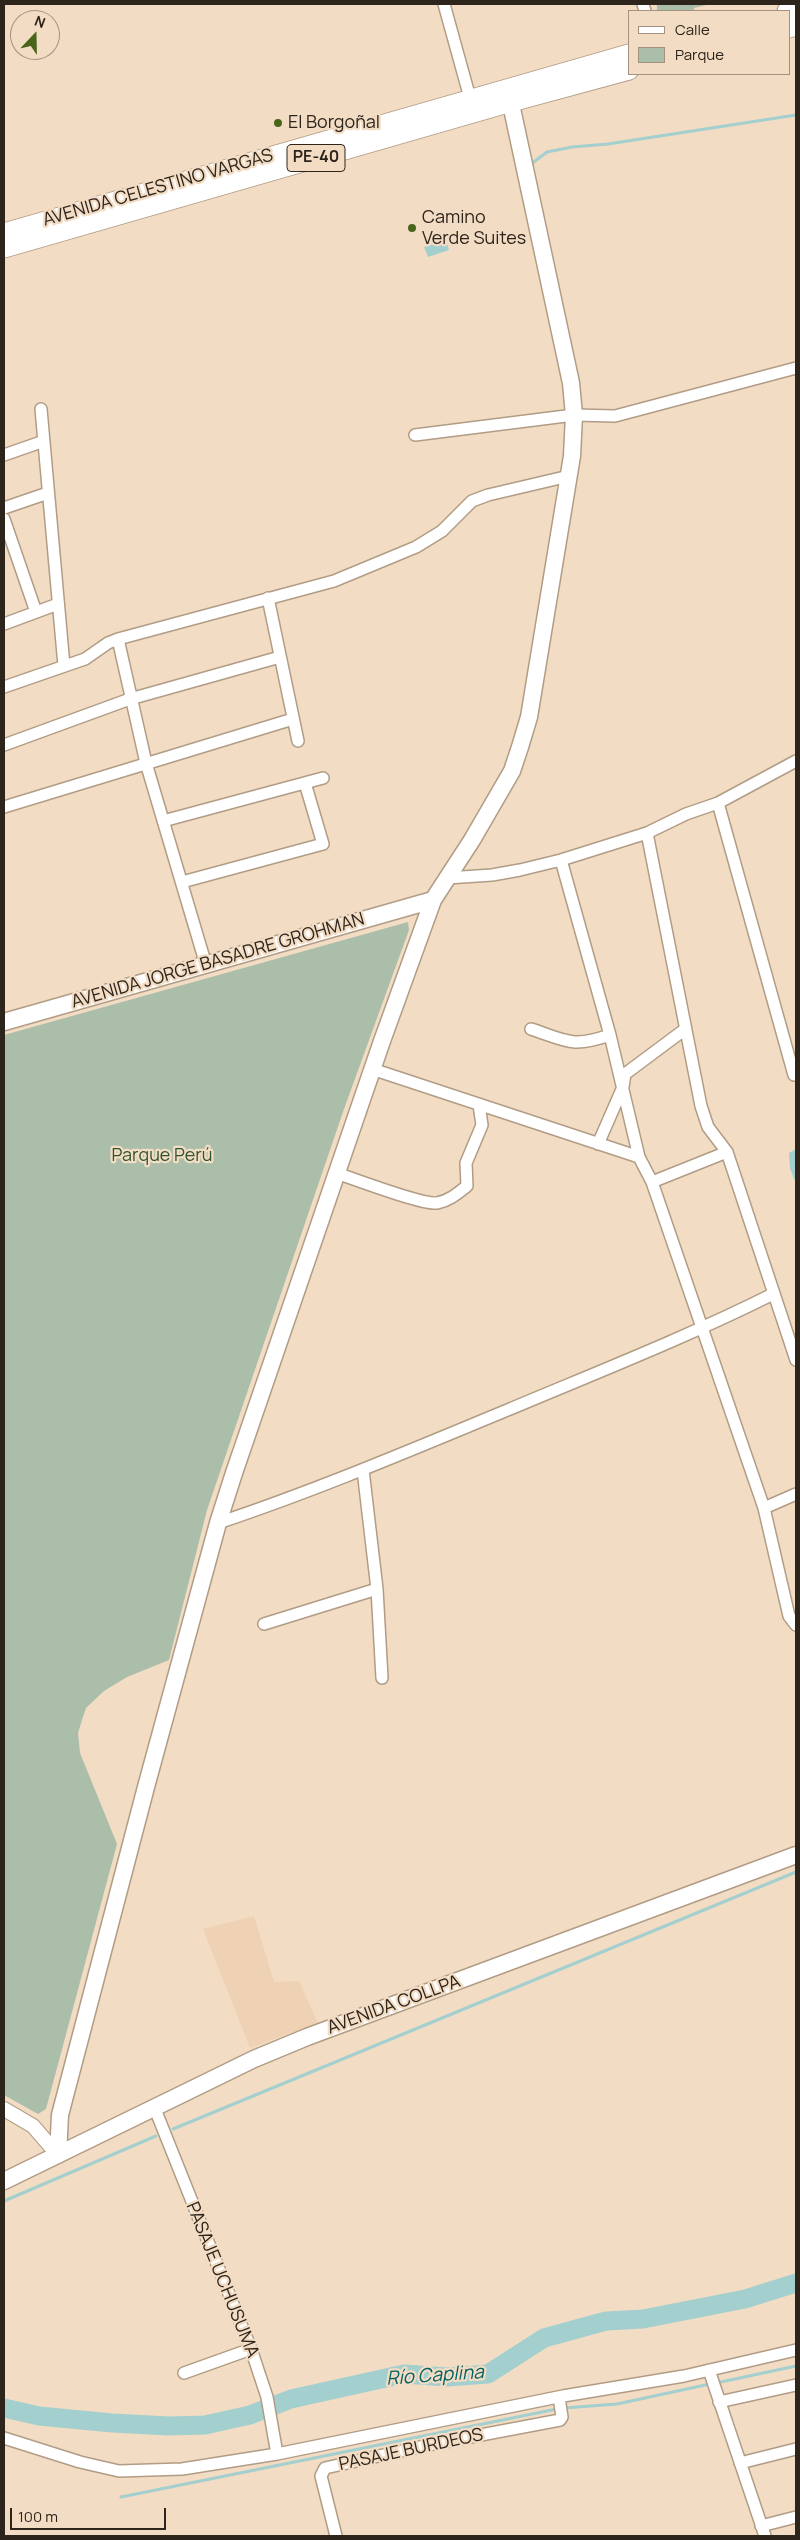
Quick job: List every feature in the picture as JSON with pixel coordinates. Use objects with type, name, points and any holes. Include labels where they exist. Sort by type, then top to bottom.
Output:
[{"type":"highway","name":"AVENIDA CELESTINO VARGAS","points":[[4,248],[47,228],[510,94],[628,54]]},
{"type":"highway","name":"AVENIDA CELESTINO VARGAS","points":[[445,113],[470,98],[510,94],[628,70]]},
{"type":"highway","name":"AVENIDA CELESTINO VARGAS","points":[[4,233],[47,228]]},
{"type":"main road","points":[[58,2155],[60,2115],[218,1523],[336,1173],[433,900],[472,840],[512,771],[529,717],[569,476],[574,416],[568,366],[510,94]]},
{"type":"main road","name":"AVENIDA JORGE BASADRE GROHMAN","points":[[4,1022],[433,900]]},
{"type":"main road","name":"AVENIDA COLLPA","points":[[4,2181],[154,2110],[254,2059],[307,2037],[796,1855]]},
{"type":"street","points":[[444,4],[470,98]]},
{"type":"street","points":[[415,436],[574,416],[615,416],[796,368]]},
{"type":"street","points":[[41,409],[64,666]]},
{"type":"street","points":[[4,455],[44,441]]},
{"type":"street","points":[[4,687],[86,659],[108,643],[118,639],[334,580],[416,547],[442,531],[472,501],[488,495],[569,476]]},
{"type":"street","points":[[4,508],[48,493]]},
{"type":"street","points":[[4,519],[36,612]]},
{"type":"street","points":[[268,598],[298,741]]},
{"type":"street","points":[[4,624],[58,604]]},
{"type":"street","points":[[118,639],[146,763],[206,965]]},
{"type":"street","points":[[4,745],[130,698],[280,657]]},
{"type":"street","points":[[4,807],[294,719]]},
{"type":"street","points":[[447,878],[492,875],[561,860],[647,834],[686,814],[718,803],[796,761]]},
{"type":"street","points":[[163,821],[323,778]]},
{"type":"street","points":[[182,882],[323,844],[305,783]]},
{"type":"street","points":[[718,803],[794,1074]]},
{"type":"street","points":[[647,834],[700,1106],[708,1127],[726,1152],[796,1360]]},
{"type":"street","points":[[561,860],[610,1035],[639,1157],[652,1182],[764,1508],[789,1616],[796,1625]]},
{"type":"street","points":[[531,1029],[574,1044],[587,1043],[610,1035]]},
{"type":"street","points":[[598,1144],[622,1087],[625,1074],[684,1030]]},
{"type":"street","points":[[372,1070],[639,1157]]},
{"type":"street","points":[[336,1173],[428,1203],[445,1200],[467,1186],[466,1163],[482,1125],[480,1105]]},
{"type":"street","points":[[652,1182],[726,1152]]},
{"type":"street","points":[[218,1523],[363,1470],[703,1329],[773,1294]]},
{"type":"street","points":[[363,1470],[377,1589],[382,1678]]},
{"type":"street","points":[[764,1508],[796,1494]]},
{"type":"street","points":[[264,1624],[377,1589]]},
{"type":"street","points":[[4,2109],[33,2126],[58,2155]]},
{"type":"street","name":"PASAJE UCHUSUMA","points":[[154,2110],[251,2349],[267,2396],[270,2423],[277,2454]]},
{"type":"street","points":[[184,2373],[251,2349]]},
{"type":"street","points":[[4,2438],[80,2462],[119,2470],[182,2469],[560,2405],[614,2389],[712,2379],[796,2350]]},
{"type":"street","points":[[712,2379],[763,2531],[796,2517]]},
{"type":"street","points":[[719,2402],[796,2385]]},
{"type":"street","name":"PASAJE BURDEOS","points":[[336,2536],[321,2476],[325,2468],[428,2445],[560,2420],[560,2405]]},
{"type":"street","points":[[740,2463],[796,2449]]},
{"type":"shaded area","points":[[254,1916],[274,1982],[299,1981],[318,2023],[250,2048],[203,1929]]},
{"type":"green space","points":[[657,4],[710,4],[694,8],[694,10],[657,10]]},
{"type":"green space","name":"Parque Perú","points":[[408,922],[409,930],[344,1109],[207,1510],[169,1660],[127,1677],[104,1691],[86,1708],[82,1720],[78,1733],[80,1753],[117,1844],[46,2109],[38,2114],[4,2095],[4,1035]]},
{"type":"water","points":[[446,240],[449,250],[428,257],[424,247]]},
{"type":"water","points":[[796,1149],[796,1184],[790,1168],[789,1153]]},
{"type":"waterway","points":[[531,164],[547,152],[572,147],[608,144],[796,115]]},
{"type":"waterway","points":[[173,2129],[796,1872]]},
{"type":"waterway","points":[[4,2201],[156,2136]]},
{"type":"waterway","name":"Río Caplina","points":[[4,2408],[39,2416],[112,2423],[169,2426],[205,2425],[250,2415],[291,2399],[404,2374],[447,2377],[488,2374],[544,2338],[606,2321],[643,2319],[745,2299],[796,2283]]},
{"type":"waterway","points":[[716,2383],[796,2366]]},
{"type":"waterway","points":[[564,2408],[617,2404],[710,2384]]},
{"type":"waterway","points":[[121,2497],[557,2409]]},
{"type":"place","name":"El Borgoñal","points":[[278,123]]},
{"type":"place","name":"Camino Verde Suites","points":[[412,228]]}]
